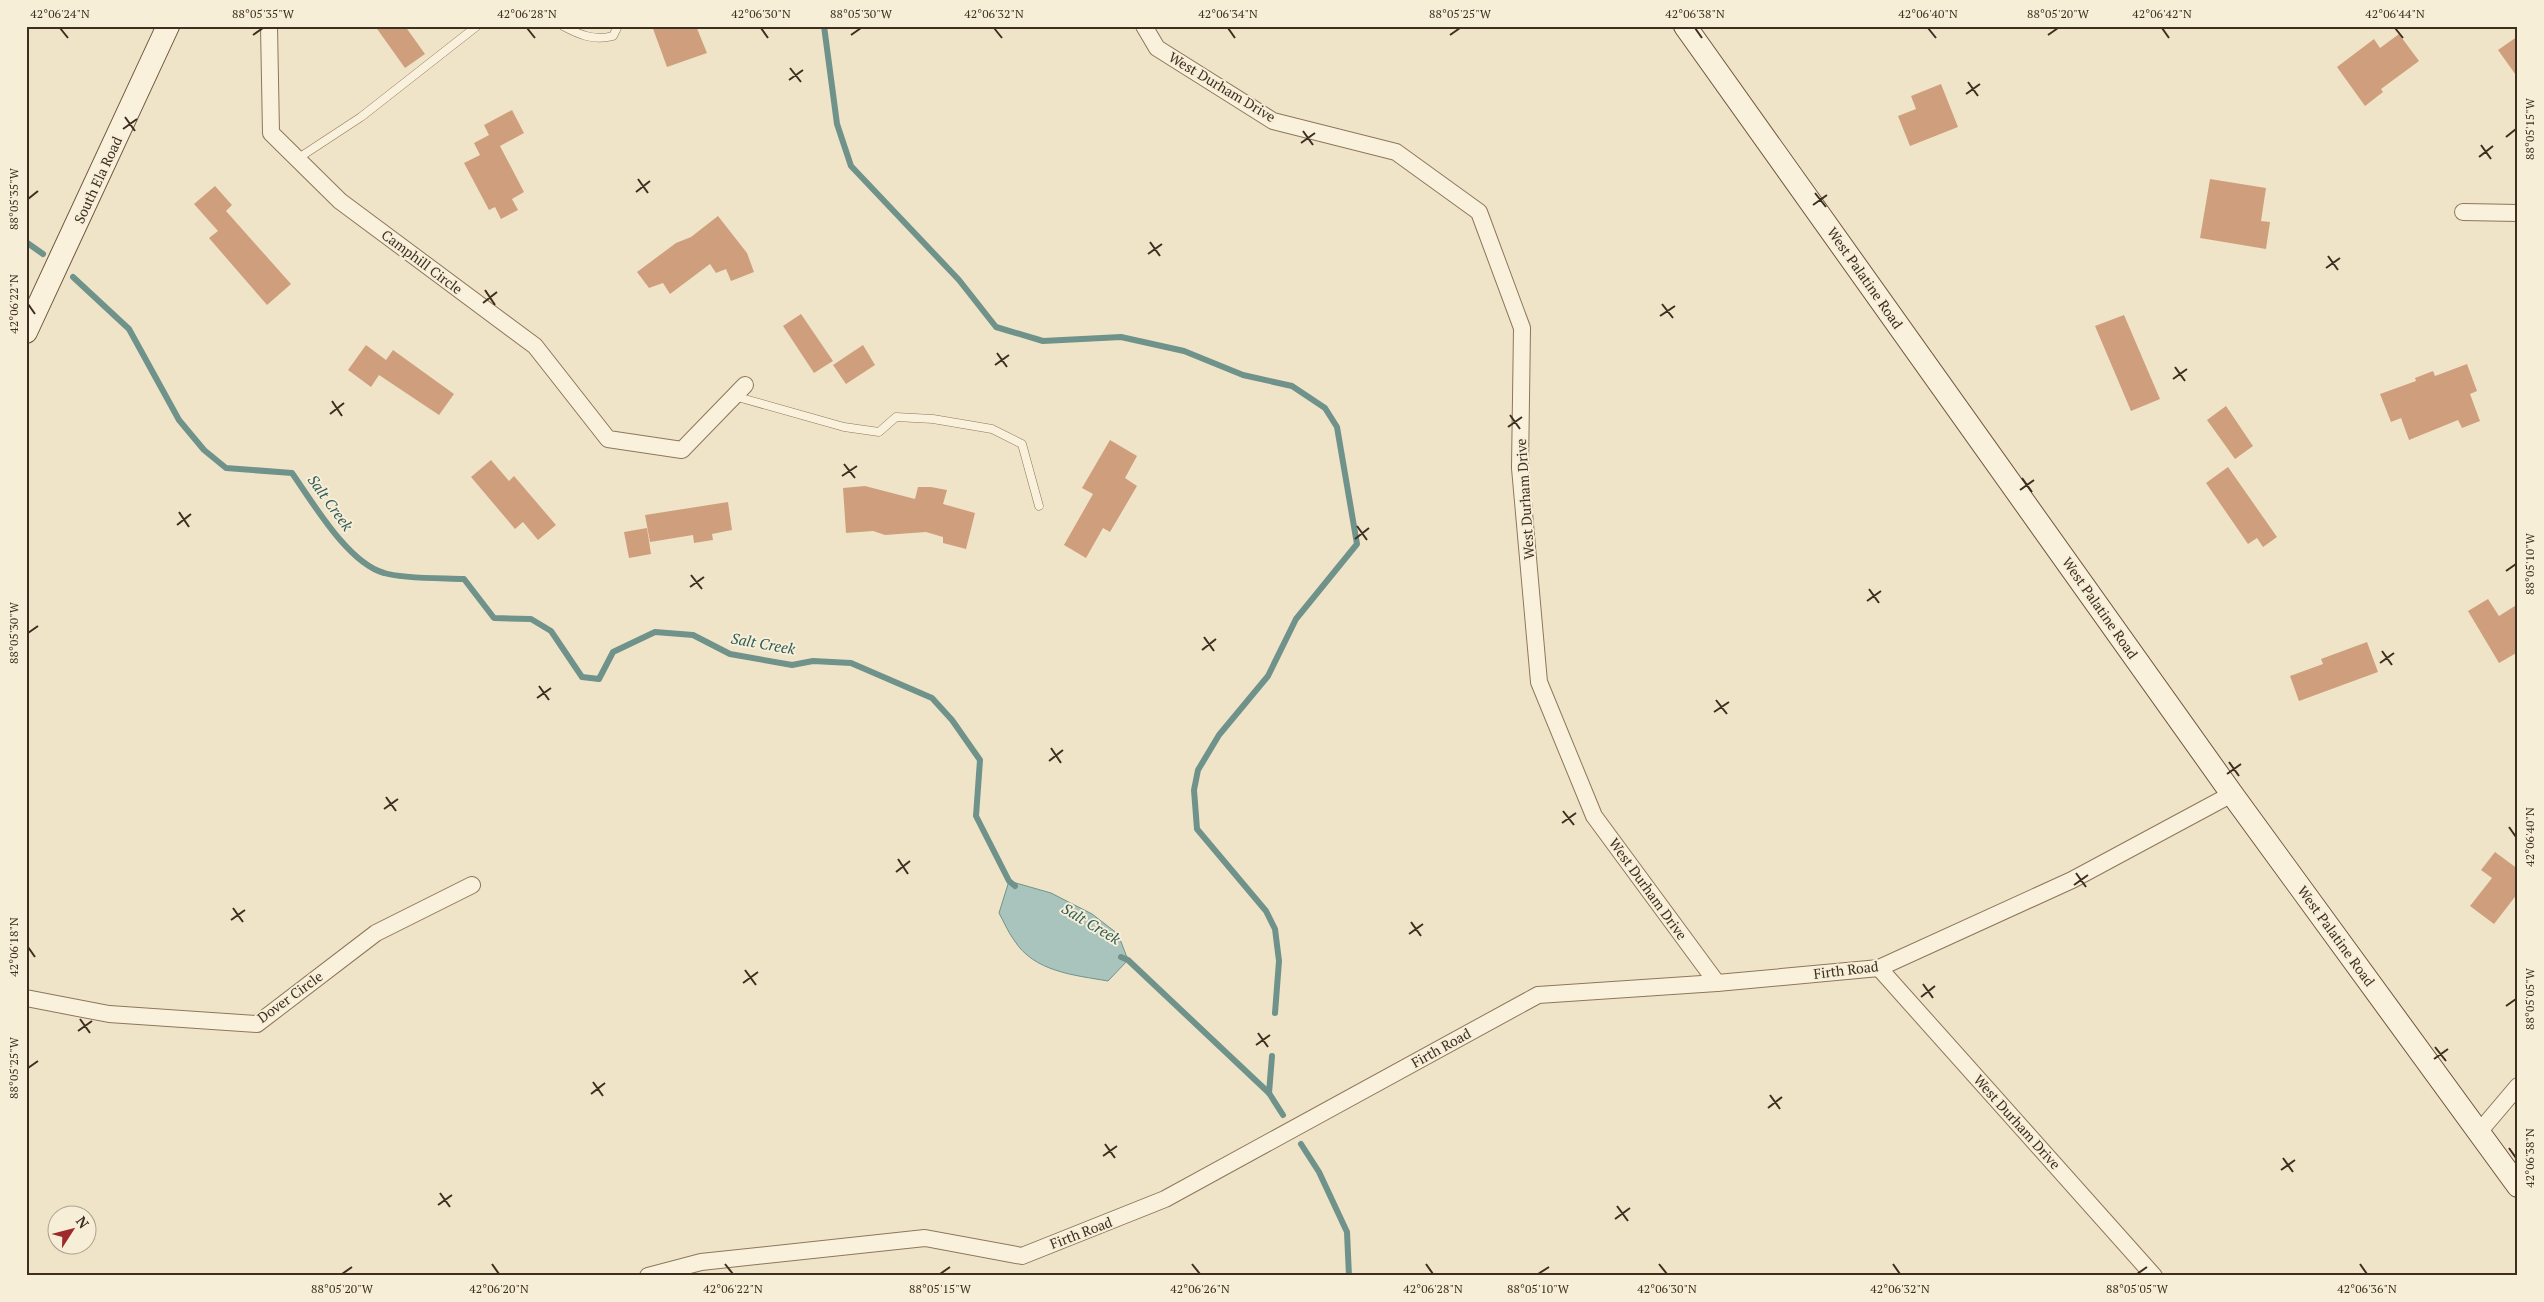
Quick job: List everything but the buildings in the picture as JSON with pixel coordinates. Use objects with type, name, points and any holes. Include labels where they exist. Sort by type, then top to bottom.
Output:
[{"type":"main road","name":"South Ela Road","points":[[26,332],[168,26]]},
{"type":"main road","name":"West Palatine Road","points":[[1685,26],[2232,794],[2518,1186]]},
{"type":"street","name":"Camphill Circle","points":[[268,26],[271,133],[340,201],[535,346],[608,439],[682,450],[740,390]]},
{"type":"street","name":"West Durham Drive","points":[[1144,26],[1157,48],[1273,120],[1396,152],[1479,212],[1522,328],[1520,468],[1539,682],[1594,816],[1717,983]]},
{"type":"street","points":[[2463,212],[2518,213]]},
{"type":"street","name":"Firth Road","points":[[648,1276],[701,1262],[926,1238],[1022,1256],[1165,1200],[1538,995],[1717,983],[1879,968],[2072,880],[2232,794]]},
{"type":"street","name":"Dover Circle","points":[[26,998],[110,1014],[257,1024],[376,933],[472,885]]},
{"type":"street","name":"West Durham Drive","points":[[1879,968],[2154,1276]]},
{"type":"street","points":[[2479,1132],[2518,1086]]},
{"type":"lane","points":[[297,159],[361,117],[477,26]]},
{"type":"lane","points":[[563,26],[580,35],[600,40],[613,36],[618,26]]},
{"type":"lane","points":[[740,390],[844,427],[879,432],[896,416],[933,419],[992,429],[1022,444],[1039,506]]},
{"type":"water","points":[[1009,881],[1051,893],[1092,914],[1118,934],[1128,960],[1108,981],[1069,974],[1032,959],[1022,951],[1014,940],[999,913]]},
{"type":"waterway","points":[[824,26],[837,124],[851,166],[959,280],[996,327],[1043,341],[1121,337],[1184,351],[1243,375],[1292,386],[1325,408],[1337,427],[1357,544],[1296,619],[1268,676],[1219,735],[1198,770],[1194,790],[1197,829],[1266,911],[1275,929],[1279,961],[1275,1013]]},
{"type":"waterway","name":"Salt Creek","points":[[26,242],[43,254]]},
{"type":"waterway","name":"Salt Creek","points":[[73,277],[129,329],[179,420],[204,450],[226,468],[292,473],[332,530],[357,557],[371,567],[392,575],[464,579],[494,618],[531,619],[551,631],[582,677],[599,679],[613,652],[655,632],[693,635],[730,654],[792,665],[813,661],[851,663],[932,698],[952,720],[980,760],[976,816],[1009,881],[1015,886]]},
{"type":"waterway","name":"Salt Creek","points":[[1121,957],[1128,960],[1269,1093],[1283,1115]]},
{"type":"waterway","points":[[1269,1093],[1272,1056]]},
{"type":"waterway","name":"Salt Creek","points":[[1301,1144],[1319,1172],[1347,1232],[1349,1276]]}]
